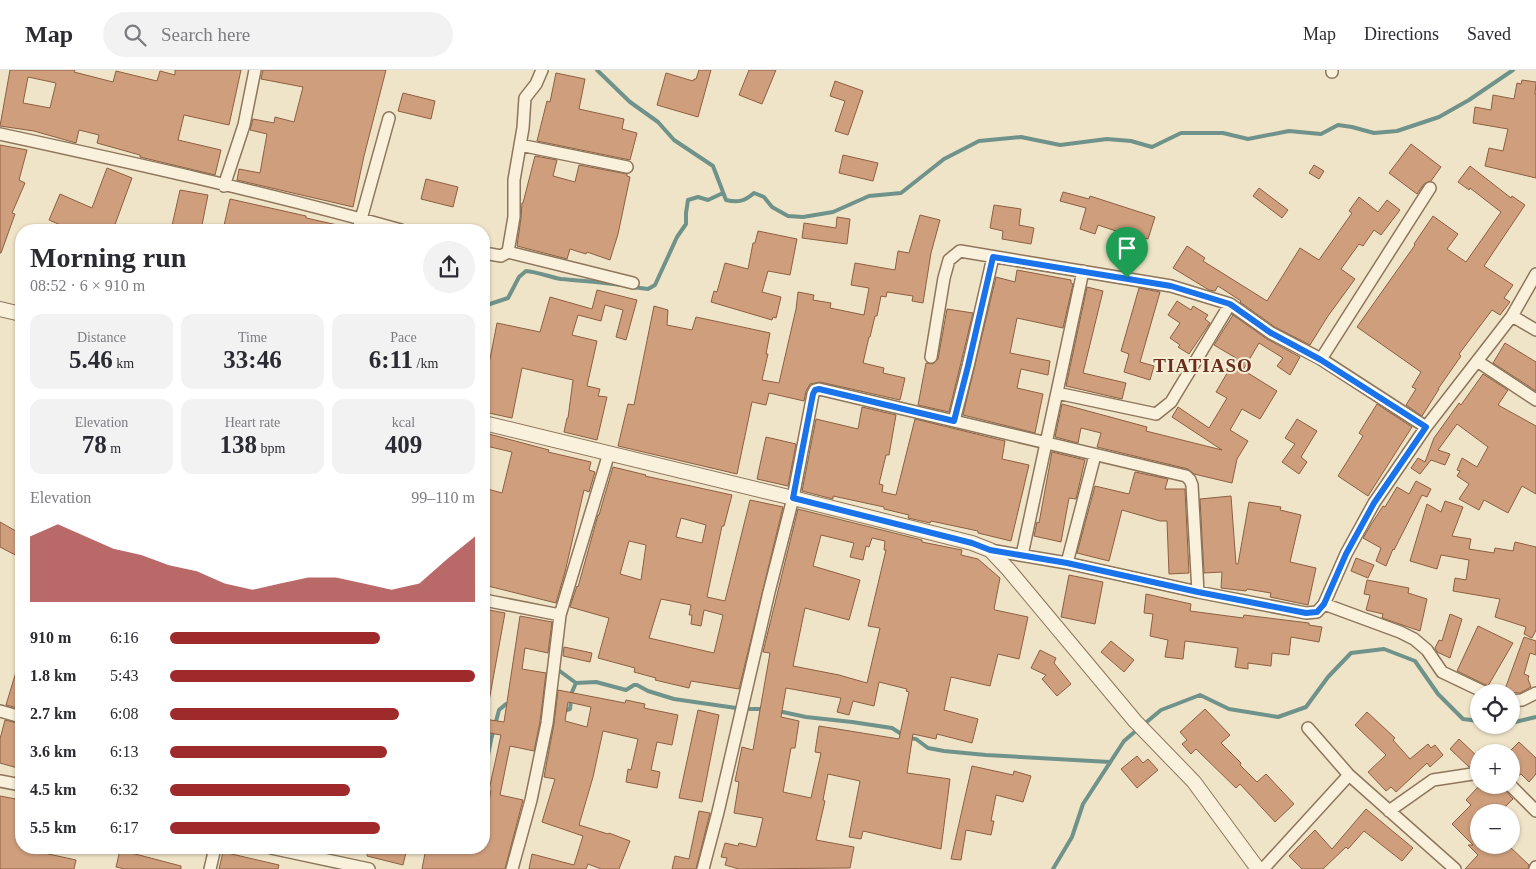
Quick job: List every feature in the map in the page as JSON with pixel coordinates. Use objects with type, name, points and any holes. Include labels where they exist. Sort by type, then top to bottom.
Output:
[{"type":"street","points":[[224,186],[244,125],[255,70]]},
{"type":"street","points":[[508,252],[514,218],[513,192],[525,98],[536,84],[542,70]]},
{"type":"street","points":[[0,134],[224,186],[359,224],[389,118]]},
{"type":"street","points":[[520,144],[627,167]]},
{"type":"street","points":[[1321,360],[1430,188]]},
{"type":"street","points":[[490,254],[501,256],[508,252],[633,283]]},
{"type":"street","points":[[931,357],[944,278],[949,260],[960,252],[1171,286],[1230,304],[1271,333],[1321,360],[1426,427]]},
{"type":"street","points":[[954,421],[993,257]]},
{"type":"street","points":[[1022,555],[1083,271]]},
{"type":"street","points":[[490,424],[793,498],[972,543],[990,550],[1067,563],[1198,592],[1306,613],[1317,612],[1324,604],[1346,554],[1374,503],[1426,427],[1512,316],[1536,274]]},
{"type":"street","points":[[1057,393],[1156,414],[1171,402],[1230,304]]},
{"type":"street","points":[[0,309],[15,313]]},
{"type":"street","points":[[1512,316],[1536,330]]},
{"type":"street","points":[[1477,361],[1536,400]]},
{"type":"street","points":[[704,869],[793,498],[815,390],[819,389],[1186,476],[1192,484],[1198,592]]},
{"type":"street","points":[[512,869],[531,800],[547,723],[560,615],[609,452]]},
{"type":"street","points":[[1067,563],[1095,455]]},
{"type":"street","points":[[990,550],[1135,721],[1194,782],[1258,869]]},
{"type":"street","points":[[490,601],[560,615]]},
{"type":"street","points":[[1324,604],[1400,632],[1427,650],[1434,663],[1442,672],[1470,685]]},
{"type":"street","points":[[1520,700],[1536,692]]},
{"type":"street","points":[[0,711],[15,715]]},
{"type":"street","points":[[1308,728],[1349,774],[1455,869]]},
{"type":"street","points":[[1263,869],[1349,774]]},
{"type":"street","points":[[1389,811],[1432,780],[1470,774]]},
{"type":"street","points":[[0,781],[15,784]]},
{"type":"street","points":[[1519,794],[1536,811]]},
{"type":"street","points":[[210,869],[214,854]]},
{"type":"street","points":[[300,854],[369,869]]},
{"type":"building","points":[[10,70],[75,70],[74,72],[113,82],[116,71],[157,81],[160,71],[175,75],[175,70],[241,70],[229,125],[184,115],[178,140],[221,150],[215,175],[140,157],[140,155],[97,143],[99,135],[79,130],[76,143],[34,131],[0,126]],"holes":[[[28,77],[56,83],[50,108],[23,103]]]},
{"type":"building","points":[[263,70],[386,70],[353,207],[237,180],[239,169],[260,173],[267,134],[250,130],[253,119],[274,123],[275,117],[294,122],[303,87],[261,79]]},
{"type":"building","points":[[699,70],[711,70],[698,117],[657,105],[666,73],[693,81],[696,79]]},
{"type":"building","points":[[749,70],[776,70],[762,104],[739,95]]},
{"type":"building","points":[[556,73],[585,79],[579,109],[624,119],[622,129],[637,133],[630,160],[537,141],[547,101],[550,102]]},
{"type":"building","points":[[1522,80],[1536,82],[1536,178],[1485,166],[1489,148],[1503,151],[1508,129],[1473,123],[1475,107],[1491,110],[1493,95],[1514,99],[1517,83],[1521,84]]},
{"type":"building","points":[[835,81],[863,91],[848,135],[835,131],[845,101],[830,96]]},
{"type":"building","points":[[403,93],[435,101],[431,119],[398,111]]},
{"type":"building","points":[[1411,144],[1441,167],[1431,181],[1424,184],[1417,194],[1389,173]]},
{"type":"building","points":[[0,145],[27,150],[19,180],[25,183],[12,213],[15,214],[1,253],[0,253]]},
{"type":"building","points":[[843,155],[878,163],[873,181],[839,173]]},
{"type":"building","points":[[535,156],[557,160],[553,176],[575,182],[579,165],[627,174],[630,177],[618,234],[610,260],[587,252],[586,254],[570,249],[567,259],[517,246],[522,203]]},
{"type":"building","points":[[1314,165],[1324,171],[1319,179],[1309,173]]},
{"type":"building","points":[[1470,166],[1511,198],[1512,196],[1525,205],[1484,266],[1513,285],[1504,298],[1510,302],[1500,315],[1492,310],[1459,354],[1461,356],[1422,416],[1406,405],[1416,389],[1412,387],[1421,372],[1357,327],[1415,245],[1433,216],[1458,234],[1447,249],[1466,262],[1501,212],[1470,188],[1469,190],[1458,182]]},
{"type":"building","points":[[107,168],[132,178],[115,224],[58,224],[49,220],[60,194],[92,208]]},
{"type":"building","points":[[426,179],[458,187],[453,207],[421,199]]},
{"type":"building","points":[[1259,188],[1288,210],[1282,218],[1253,196]]},
{"type":"building","points":[[180,190],[208,195],[202,224],[172,224]]},
{"type":"building","points":[[1063,192],[1089,199],[1090,196],[1155,217],[1148,239],[1137,236],[1137,238],[1098,225],[1095,234],[1080,229],[1086,208],[1060,201]]},
{"type":"building","points":[[1359,197],[1378,212],[1387,200],[1400,210],[1381,235],[1374,230],[1363,246],[1359,244],[1341,269],[1355,279],[1310,345],[1275,327],[1218,286],[1215,291],[1209,290],[1173,268],[1187,246],[1205,258],[1203,261],[1267,301],[1300,248],[1319,260],[1352,213],[1349,211]]},
{"type":"building","points":[[230,199],[333,224],[224,224]]},
{"type":"building","points":[[994,205],[1021,209],[1019,225],[1034,228],[1031,244],[1002,239],[1003,231],[990,228]]},
{"type":"building","points":[[920,215],[940,220],[931,253],[923,303],[912,301],[913,296],[887,292],[886,297],[881,296],[863,363],[884,368],[883,373],[905,378],[900,400],[820,382],[810,384],[804,401],[769,393],[766,405],[752,402],[737,474],[618,446],[628,404],[634,405],[654,306],[668,310],[667,325],[692,330],[696,317],[770,333],[766,354],[768,354],[762,380],[779,383],[796,309],[798,292],[814,295],[813,300],[831,303],[830,308],[864,315],[869,288],[851,285],[855,263],[895,270],[898,251],[909,253]]},
{"type":"building","points":[[837,217],[850,219],[847,244],[802,238],[804,223],[836,228]]},
{"type":"building","points":[[758,231],[797,239],[790,275],[768,271],[762,292],[781,297],[776,318],[773,317],[772,320],[711,302],[714,291],[717,292],[725,263],[748,269],[753,243],[755,243]]},
{"type":"building","points":[[1017,270],[1071,280],[1073,284],[1063,328],[1017,318],[1010,353],[1050,361],[1048,375],[1021,369],[1017,388],[1043,394],[1035,433],[963,415],[996,277],[1015,282]]},
{"type":"building","points":[[1087,287],[1103,291],[1083,373],[1126,383],[1122,399],[1066,386]]},
{"type":"building","points":[[1139,288],[1160,292],[1140,362],[1154,366],[1150,380],[1124,372],[1129,354],[1121,351]]},
{"type":"building","points":[[597,290],[637,300],[626,340],[616,337],[623,310],[605,305],[601,321],[578,315],[572,335],[597,341],[587,386],[600,389],[598,396],[607,397],[597,440],[564,432],[568,418],[573,380],[522,368],[512,418],[490,413],[490,359],[497,323],[540,332],[550,297],[592,309]]},
{"type":"building","points":[[1177,301],[1191,310],[1193,306],[1208,315],[1205,319],[1210,323],[1189,354],[1178,347],[1180,345],[1170,338],[1180,323],[1168,315]]},
{"type":"building","points":[[947,309],[973,313],[949,412],[918,405],[926,363],[933,364],[938,359]]},
{"type":"building","points":[[1233,315],[1267,339],[1300,357],[1290,375],[1277,366],[1283,358],[1259,343],[1243,370],[1277,391],[1260,419],[1242,409],[1230,430],[1248,441],[1237,459],[1232,483],[1194,474],[1188,469],[1097,447],[1101,433],[1081,428],[1078,443],[1055,437],[1062,404],[1147,427],[1146,431],[1222,450],[1172,417],[1178,407],[1209,428],[1227,398],[1216,392],[1236,358],[1214,345]]},
{"type":"building","points":[[1505,343],[1536,362],[1536,391],[1493,363]]},
{"type":"building","points":[[1483,374],[1508,390],[1498,405],[1536,426],[1536,494],[1522,486],[1508,513],[1484,500],[1479,510],[1459,499],[1469,484],[1457,476],[1460,471],[1457,470],[1462,458],[1477,467],[1488,447],[1457,424],[1438,450],[1450,454],[1445,465],[1431,460],[1420,474],[1411,468],[1418,458],[1425,462],[1434,438]]},
{"type":"building","points":[[1377,404],[1412,427],[1368,496],[1338,476],[1363,436],[1359,433]]},
{"type":"building","points":[[862,407],[896,415],[889,455],[886,455],[879,484],[883,485],[882,492],[896,495],[915,419],[1005,441],[1002,459],[1029,465],[1011,541],[978,533],[978,531],[908,518],[909,515],[884,509],[884,507],[833,496],[833,499],[802,491],[816,419],[858,429]]},
{"type":"building","points":[[1297,419],[1317,431],[1301,457],[1307,462],[1299,474],[1282,462],[1295,444],[1285,438]]},
{"type":"building","points":[[490,434],[549,450],[548,452],[591,462],[589,470],[595,472],[589,492],[584,490],[556,603],[490,586],[490,490],[502,493],[512,452],[490,447]]},
{"type":"building","points":[[766,437],[796,444],[788,486],[757,479]]},
{"type":"building","points":[[1052,452],[1085,460],[1076,499],[1069,498],[1061,542],[1034,536],[1037,522],[1039,523]]},
{"type":"building","points":[[613,467],[732,495],[724,526],[722,526],[707,597],[725,601],[750,500],[783,507],[739,689],[691,681],[689,688],[655,680],[656,678],[634,672],[635,668],[598,658],[609,618],[570,607],[578,587]],"holes":[[[681,518],[706,525],[702,543],[676,537]],[[629,541],[646,545],[641,580],[620,574]],[[661,599],[691,605],[689,615],[692,615],[691,624],[701,626],[704,610],[723,615],[714,653],[649,638]]]},
{"type":"building","points":[[1135,472],[1168,479],[1165,489],[1185,489],[1189,573],[1169,574],[1167,521],[1160,521],[1122,510],[1109,561],[1077,553],[1095,486],[1129,494]]},
{"type":"building","points":[[1416,481],[1431,489],[1427,497],[1422,495],[1386,566],[1376,561],[1381,548],[1363,538],[1397,487],[1409,494]]},
{"type":"building","points":[[1231,496],[1236,564],[1238,564],[1249,502],[1281,507],[1280,510],[1301,515],[1290,562],[1316,568],[1308,605],[1270,597],[1271,593],[1247,589],[1246,591],[1221,588],[1222,572],[1204,573],[1200,499]]},
{"type":"building","points":[[1445,501],[1463,507],[1452,536],[1471,539],[1469,549],[1494,553],[1495,548],[1513,551],[1515,542],[1536,547],[1536,630],[1532,638],[1524,634],[1526,627],[1495,617],[1500,599],[1453,591],[1455,578],[1466,580],[1469,560],[1441,555],[1437,569],[1410,561],[1427,504],[1441,512]]},
{"type":"building","points":[[798,509],[922,540],[922,542],[962,550],[961,555],[978,559],[1000,578],[994,609],[1028,617],[1019,659],[998,654],[990,686],[951,677],[944,710],[978,719],[972,743],[937,734],[936,739],[913,734],[907,773],[950,779],[941,849],[863,831],[861,839],[849,837],[860,781],[828,774],[823,800],[825,801],[816,840],[854,847],[850,868],[739,869],[725,865],[727,858],[721,857],[725,843],[738,846],[739,843],[756,847],[763,818],[734,813],[739,782],[735,781],[742,747],[753,750],[770,653],[763,652]],"holes":[[[821,535],[854,543],[850,557],[863,560],[866,546],[869,547],[872,538],[885,541],[884,550],[886,550],[868,626],[880,628],[867,683],[839,675],[793,666],[805,608],[849,620],[860,580],[813,566]],[[879,682],[907,689],[906,691],[909,692],[899,739],[819,726],[815,752],[821,753],[811,798],[783,792],[791,748],[795,748],[799,721],[781,717],[786,688],[841,698],[837,712],[849,715],[853,701],[874,706]]]},
{"type":"building","points":[[0,522],[15,531],[15,555],[0,547]]},
{"type":"building","points":[[1356,558],[1374,565],[1368,578],[1351,571]]},
{"type":"building","points":[[1069,575],[1103,582],[1095,624],[1061,617]]},
{"type":"building","points":[[1367,580],[1409,588],[1408,593],[1427,599],[1420,631],[1382,618],[1383,614],[1366,610],[1370,595],[1364,594]]},
{"type":"building","points":[[1146,594],[1191,604],[1190,611],[1243,618],[1244,615],[1309,623],[1309,625],[1322,627],[1319,642],[1291,637],[1289,655],[1272,653],[1271,666],[1248,663],[1248,669],[1235,667],[1238,648],[1185,641],[1183,659],[1165,657],[1168,640],[1150,636],[1153,614],[1144,613]]},
{"type":"building","points":[[490,610],[505,613],[490,696]]},
{"type":"building","points":[[1450,614],[1462,619],[1450,658],[1437,652],[1435,648],[1439,640],[1442,641]]},
{"type":"building","points":[[520,616],[552,622],[548,653],[525,648],[522,669],[546,673],[540,722],[534,751],[510,746],[500,795],[523,800],[505,869],[422,869],[425,854],[490,854],[490,785],[501,735],[490,733],[490,720],[504,722]]},
{"type":"building","points":[[1478,626],[1513,643],[1489,684],[1484,684],[1457,671]]},
{"type":"building","points":[[1524,637],[1536,641],[1536,655],[1530,653],[1524,674],[1529,676],[1528,679],[1531,687],[1520,693],[1520,684],[1507,684]]},
{"type":"building","points":[[1111,641],[1134,660],[1124,672],[1101,652]]},
{"type":"building","points":[[564,647],[592,653],[590,662],[563,656]]},
{"type":"building","points":[[1040,650],[1056,658],[1054,663],[1071,684],[1057,696],[1042,679],[1046,675],[1031,668]]},
{"type":"building","points":[[15,675],[15,707],[6,705]]},
{"type":"building","points":[[558,690],[625,703],[626,700],[645,704],[644,708],[678,715],[672,745],[657,742],[651,770],[660,772],[657,788],[626,782],[628,769],[631,770],[638,739],[603,731],[593,777],[579,825],[630,841],[619,869],[601,869],[588,864],[586,869],[529,869],[532,854],[574,865],[583,836],[542,822],[555,779],[544,777]],"holes":[[[568,702],[591,707],[587,727],[565,721]]]},
{"type":"building","points":[[1205,709],[1230,735],[1221,743],[1241,763],[1240,765],[1257,782],[1266,774],[1294,804],[1275,822],[1240,784],[1236,788],[1196,749],[1191,754],[1182,744],[1187,740],[1180,732]]},
{"type":"building","points":[[698,710],[719,715],[702,802],[679,798]]},
{"type":"building","points":[[1367,712],[1395,738],[1393,740],[1410,759],[1428,744],[1431,748],[1435,745],[1443,755],[1430,767],[1427,763],[1396,792],[1391,787],[1386,791],[1368,772],[1386,755],[1355,725]]},
{"type":"building","points":[[5,720],[15,722],[15,767],[0,763],[0,739]]},
{"type":"building","points":[[1459,739],[1470,749],[1470,767],[1469,767],[1450,749]]},
{"type":"building","points":[[1519,742],[1536,758],[1536,774],[1529,782],[1520,775],[1520,744],[1517,744]]},
{"type":"building","points":[[1137,756],[1143,763],[1148,759],[1158,770],[1137,788],[1121,769]]},
{"type":"building","points":[[972,766],[1013,775],[1014,771],[1031,776],[1023,802],[996,795],[991,821],[994,821],[991,835],[966,830],[961,860],[951,859]]},
{"type":"building","points":[[1472,794],[1509,794],[1513,799],[1508,804],[1470,804],[1466,800]]},
{"type":"building","points":[[0,796],[15,799],[15,854],[48,854],[76,860],[74,869],[0,869]]},
{"type":"building","points":[[1470,806],[1470,842],[1452,824]]},
{"type":"building","points":[[1366,809],[1413,848],[1402,861],[1364,831],[1348,849],[1346,847],[1323,869],[1302,869],[1289,856],[1315,830],[1332,849]]},
{"type":"building","points":[[699,811],[710,813],[696,869],[672,869],[675,856],[689,859]]},
{"type":"building","points":[[119,854],[135,854],[181,866],[181,869],[125,869],[116,867]]},
{"type":"building","points":[[223,854],[232,854],[279,865],[278,869],[219,869]]},
{"type":"building","points":[[368,854],[406,854],[403,865],[367,856]]},
{"type":"building","points":[[1517,854],[1529,865],[1528,869],[1465,869],[1478,855]]},
{"type":"waterway","points":[[597,70],[630,102],[658,122],[674,140],[713,166],[726,200],[741,201],[754,193],[764,197],[772,207],[788,216],[803,217],[833,212],[869,196],[901,193],[944,159],[979,141],[1021,137],[1060,145],[1107,139],[1131,141],[1152,147],[1181,133],[1223,133],[1248,139],[1289,131],[1321,134],[1338,125],[1374,133],[1397,131],[1439,117],[1469,100],[1513,70]]},
{"type":"waterway","points":[[632,287],[648,289],[655,285],[677,237],[686,224],[688,200],[698,197],[708,200],[723,193]]},
{"type":"waterway","points":[[490,304],[508,298],[519,277],[526,271],[561,279],[621,285]]},
{"type":"waterway","points":[[1143,725],[1161,710],[1200,695],[1229,709],[1278,717],[1306,707],[1328,677],[1351,653],[1384,649],[1415,661],[1438,694],[1463,719],[1470,720]]},
{"type":"waterway","points":[[557,669],[576,683],[596,682],[626,690],[637,685],[648,691],[674,699],[736,708]]},
{"type":"waterway","points":[[555,712],[570,709],[572,692],[576,683]]},
{"type":"waterway","points":[[490,745],[499,710],[506,704],[510,704]]},
{"type":"waterway","points":[[749,709],[764,709]]},
{"type":"waterway","points":[[778,711],[806,717],[892,728],[903,735]]},
{"type":"waterway","points":[[1520,721],[1536,717]]},
{"type":"waterway","points":[[1053,869],[1072,837],[1083,804],[1124,741],[1138,729]]},
{"type":"waterway","points":[[909,738],[916,739],[928,748],[944,751],[1110,762]]},
{"type":"district","name":"TIATIASO","points":[[1203,365]]},
{"type":"route","points":[[993,257],[1127,278],[1171,286],[1230,304],[1271,333],[1321,360],[1426,427],[1374,503],[1346,554],[1324,604],[1317,612],[1306,613],[1198,592],[1067,563],[990,550],[972,543],[793,498],[815,390],[819,389],[954,421],[993,257]]}]
